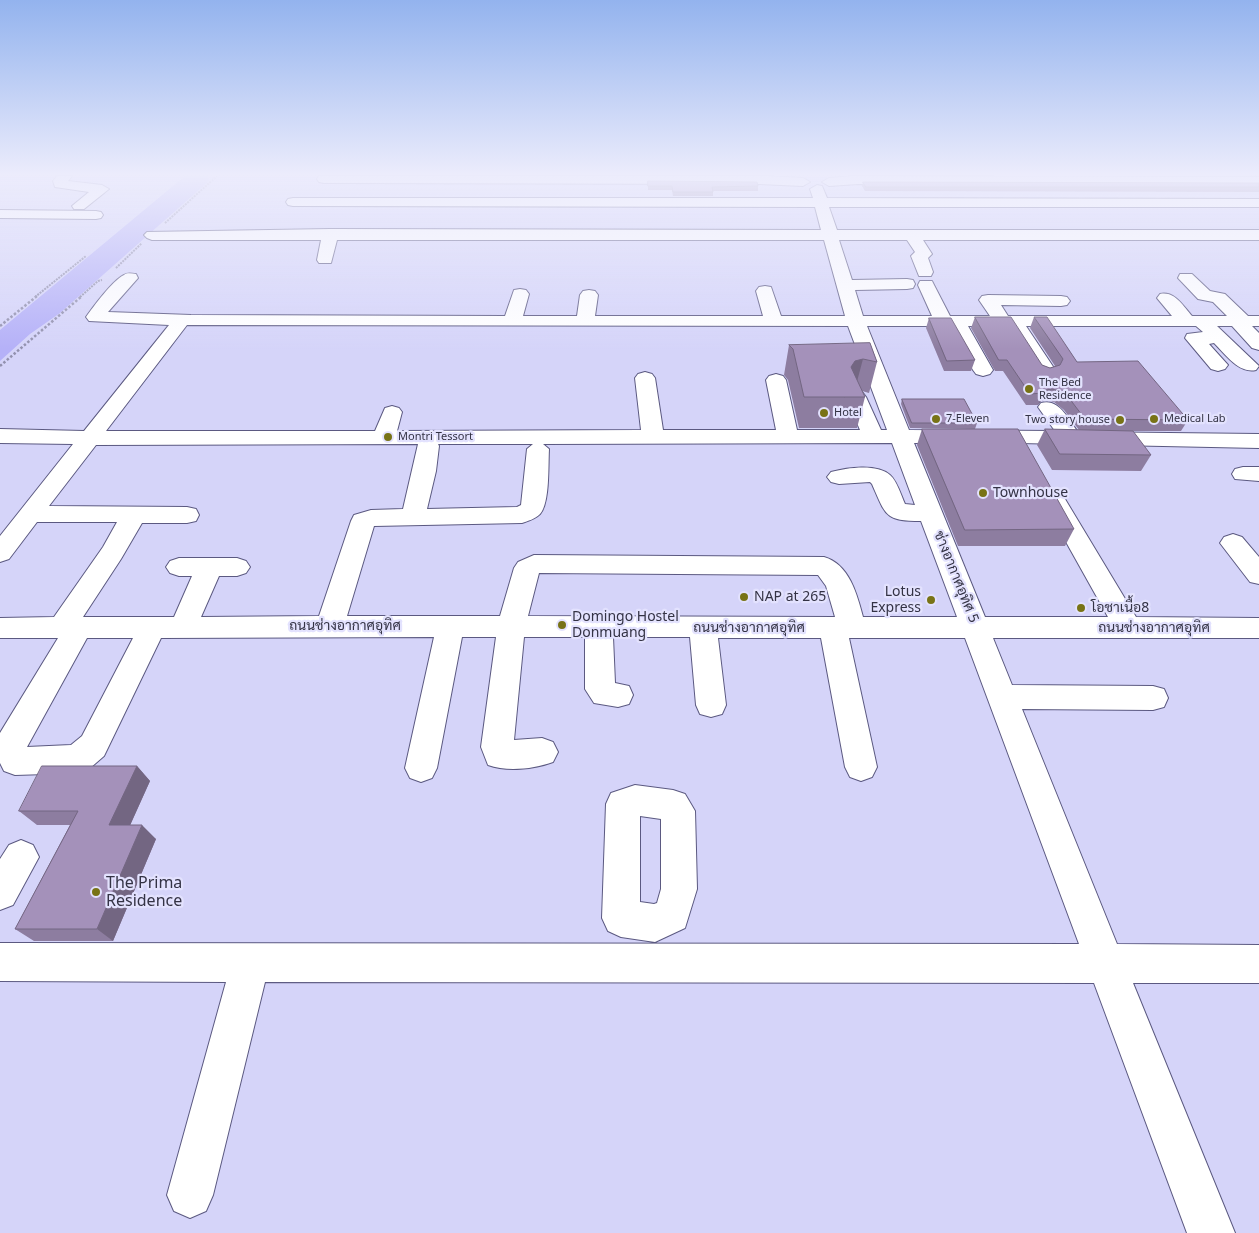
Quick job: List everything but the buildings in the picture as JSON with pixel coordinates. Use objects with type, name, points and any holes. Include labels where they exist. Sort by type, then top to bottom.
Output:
[{"type":"street","points":[[152,235],[330,234],[325,260]]},
{"type":"street","points":[[452,250],[458,234],[1259,235]]},
{"type":"street","points":[[527,234],[533,245],[532,251]]},
{"type":"street","name":"ช่างอากาศอุทิศ 5","points":[[830,234],[855,320],[1212,1233]]},
{"type":"street","points":[[912,234],[924,254],[919,256],[925,278],[949,320],[983,370]]},
{"type":"street","points":[[130,278],[107,301],[95,317],[512,321],[1246,321]]},
{"type":"street","points":[[1186,278],[1204,295],[1219,298],[1246,321],[1259,344]]},
{"type":"street","points":[[845,285],[907,284]]},
{"type":"street","points":[[984,288],[1017,290],[1049,288]]},
{"type":"street","points":[[1046,371],[1008,320],[988,300],[1017,290],[1061,301]]},
{"type":"street","points":[[765,291],[773,320]]},
{"type":"street","points":[[512,321],[520,294]]},
{"type":"street","points":[[585,320],[589,295]]},
{"type":"street","points":[[1166,298],[1194,321],[1220,338],[1249,366]]},
{"type":"street","points":[[0,553],[92,438],[183,319]]},
{"type":"street","points":[[1218,364],[1194,338],[1220,338]]},
{"type":"street","points":[[646,378],[653,437]]},
{"type":"street","points":[[776,380],[788,436]]},
{"type":"street","points":[[856,397],[873,436]]},
{"type":"street","points":[[1048,407],[1072,438]]},
{"type":"street","points":[[343,422],[653,437],[1018,436],[1259,441]]},
{"type":"street","points":[[0,436],[92,438],[388,424]]},
{"type":"street","points":[[1018,436],[1128,628]]},
{"type":"street","points":[[413,517],[425,471],[428,446]]},
{"type":"street","points":[[330,626],[363,521],[371,518],[522,514],[531,510],[534,501],[538,449]]},
{"type":"street","points":[[839,477],[874,475],[882,480],[895,508],[901,513],[930,513]]},
{"type":"street","points":[[31,514],[187,515]]},
{"type":"street","points":[[134,515],[70,628],[10,744],[15,761],[78,759],[93,746],[152,627]]},
{"type":"street","points":[[1233,543],[1259,575]]},
{"type":"street","points":[[542,752],[499,754],[496,747],[511,627],[527,568],[534,564],[824,566],[832,571],[840,589],[842,629],[861,767]]},
{"type":"street","points":[[179,567],[237,567]]},
{"type":"street","points":[[183,627],[209,568]]},
{"type":"street","points":[[421,768],[450,626]]},
{"type":"street","name":"ถนนช่างอากาศอุทิศ","points":[[0,628],[450,626],[842,629],[1259,628]]},
{"type":"street","points":[[598,627],[600,689],[604,694],[618,695]]},
{"type":"street","points":[[703,628],[711,705]]},
{"type":"street","points":[[1002,697],[1153,698]]},
{"type":"street","points":[[0,892],[21,857]]},
{"type":"street","points":[[620,962],[621,918]]},
{"type":"street","points":[[2,965],[251,962],[1105,962],[1259,964]]},
{"type":"street","points":[[190,1195],[251,962]]},
{"type":"path","points":[[110,274],[118,264],[152,235]]},
{"type":"path","points":[[0,326],[86,256]]},
{"type":"path","points":[[0,366],[98,281],[104,280]]},
{"type":"shaded area","points":[[116,234],[150,234],[60,313],[30,334],[0,361],[0,330]]},
{"type":"place","name":"The Bed Residence","points":[[1029,389]]},
{"type":"place","name":"Hotel","points":[[824,413]]},
{"type":"place","name":"7-Eleven","points":[[936,419]]},
{"type":"place","name":"Medical Lab","points":[[1154,419]]},
{"type":"place","name":"Two story house","points":[[1120,420]]},
{"type":"place","name":"Montri Tessort","points":[[388,437]]},
{"type":"place","name":"Townhouse","points":[[983,493]]},
{"type":"place","name":"NAP at 265","points":[[744,597]]},
{"type":"place","name":"Lotus Express","points":[[931,600]]},
{"type":"place","name":"โอชาเนื้อ8","points":[[1081,608]]},
{"type":"place","name":"Domingo Hostel Donmuang","points":[[562,625]]},
{"type":"place","name":"The Prima Residence","points":[[96,892]]}]
